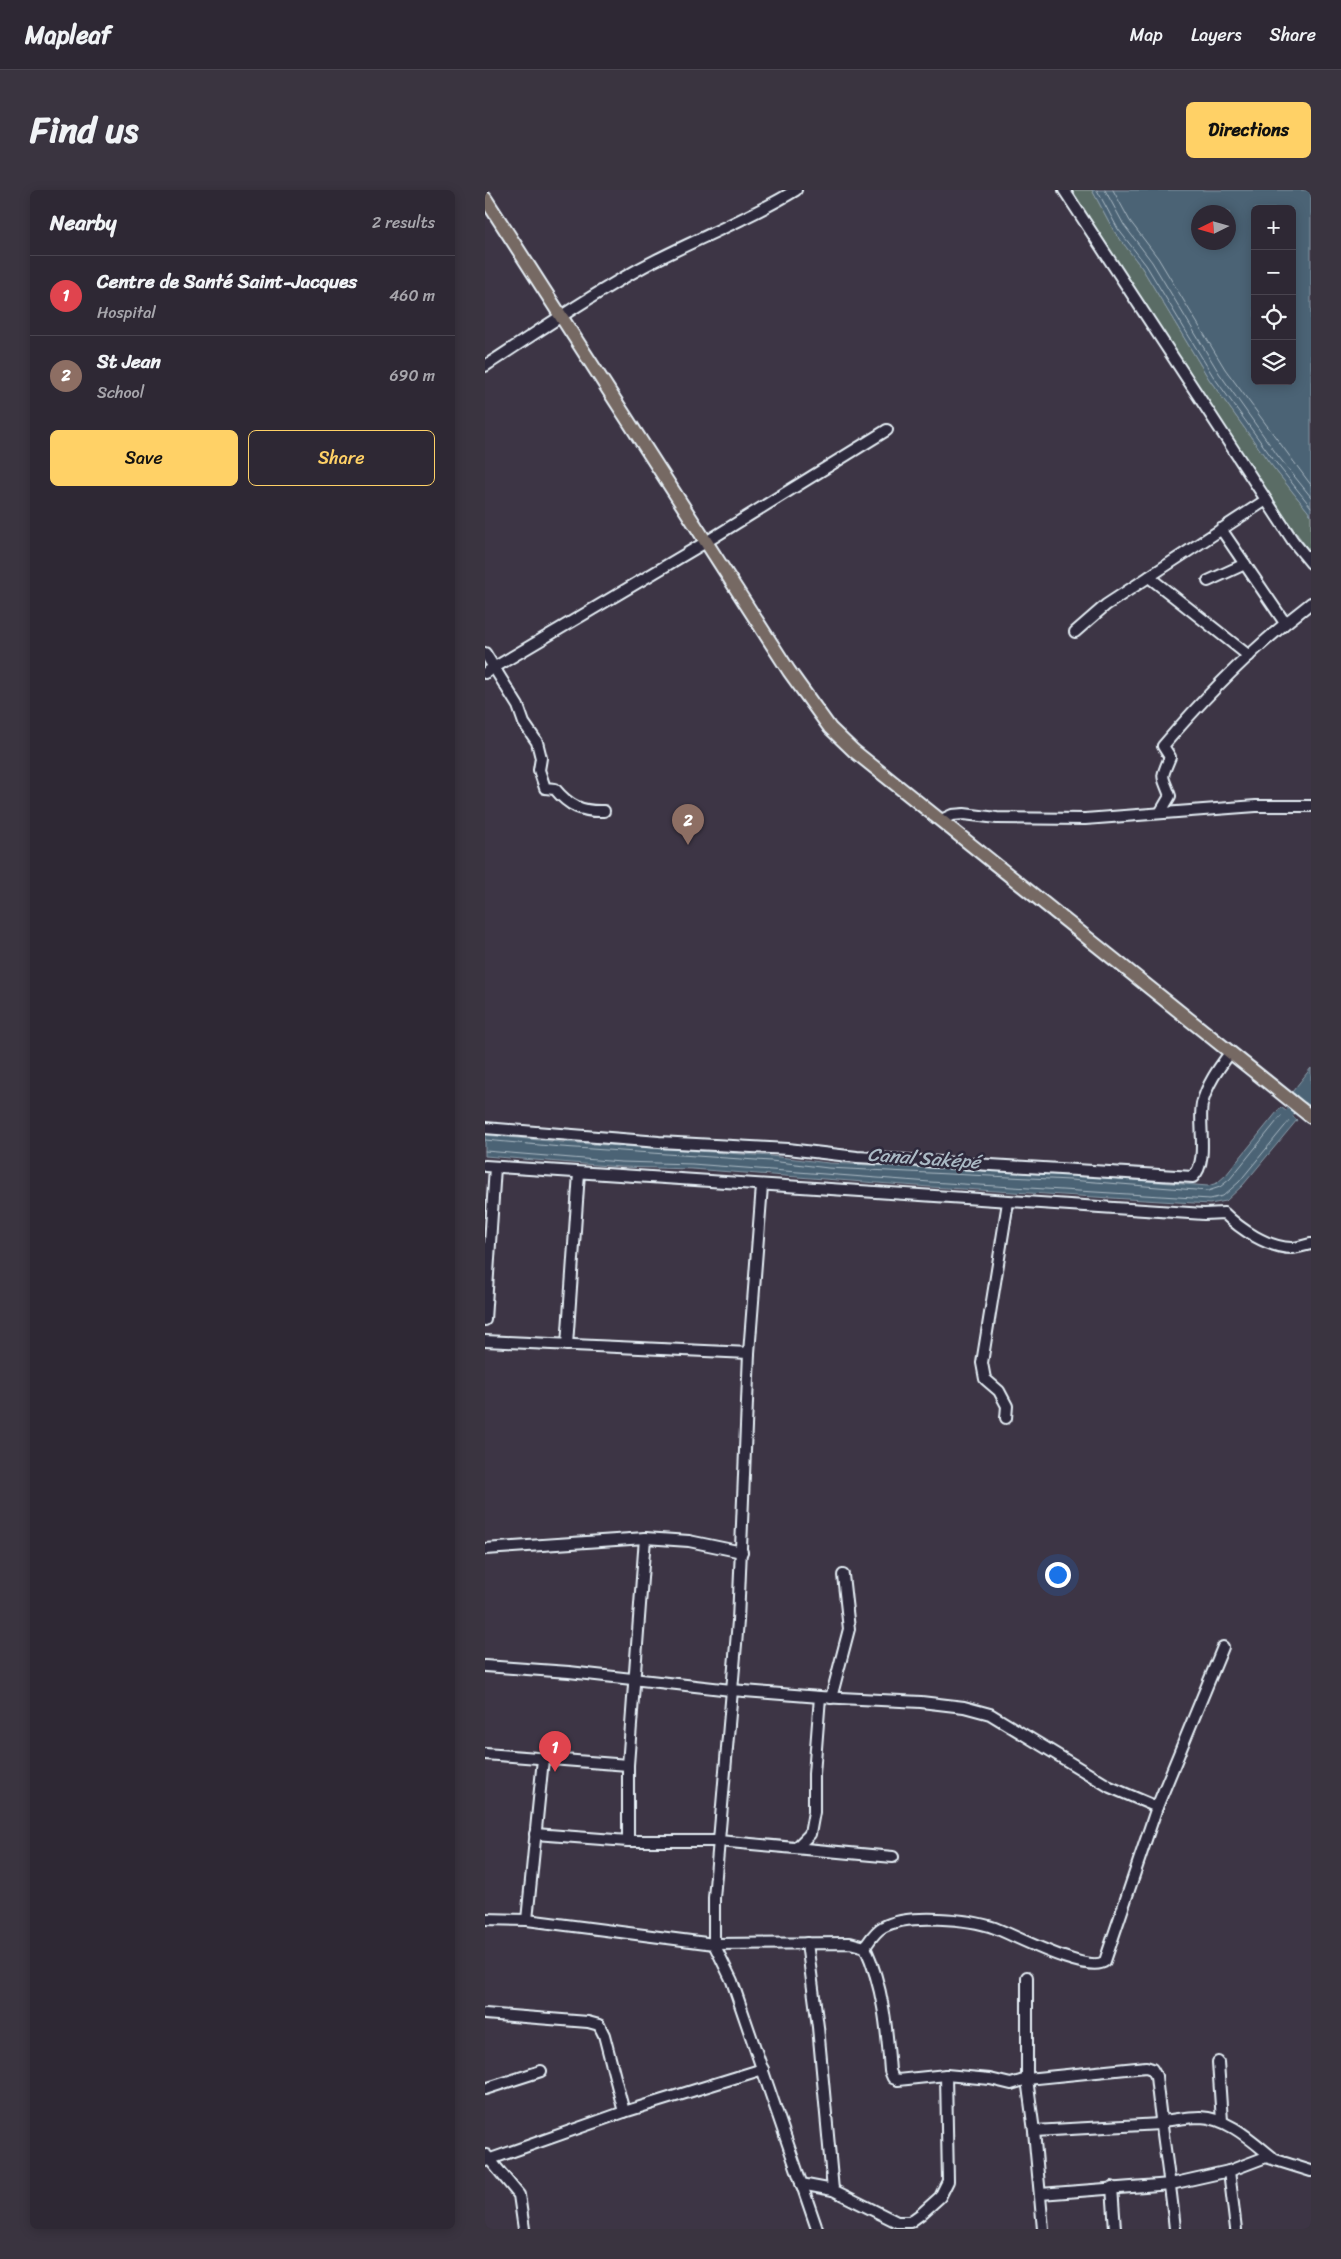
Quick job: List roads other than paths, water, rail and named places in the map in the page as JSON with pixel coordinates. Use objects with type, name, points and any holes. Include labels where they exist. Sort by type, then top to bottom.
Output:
[{"type":"main road","points":[[485,198],[789,671],[831,728],[854,751],[1311,1118]]},
{"type":"street","points":[[485,366],[592,296],[609,288],[639,269],[715,233],[796,190]]},
{"type":"street","points":[[1064,190],[1293,541],[1311,563]]},
{"type":"street","points":[[485,673],[706,542],[887,430]]},
{"type":"street","points":[[1075,632],[1105,605],[1266,500]]},
{"type":"street","points":[[1221,529],[1285,623]]},
{"type":"street","points":[[1208,581],[1245,564]]},
{"type":"street","points":[[1149,577],[1249,656]]},
{"type":"street","points":[[1161,813],[1170,796],[1162,782],[1164,770],[1170,757],[1163,746],[1198,705],[1285,623],[1311,603]]},
{"type":"street","points":[[485,653],[518,706],[524,723],[537,742],[541,758],[539,770],[545,788],[555,789],[566,802],[589,812],[604,811]]},
{"type":"street","points":[[941,820],[953,815],[964,814],[997,818],[1085,819],[1256,806],[1311,806]]},
{"type":"street","points":[[485,1128],[659,1142],[788,1149],[809,1153],[1193,1177],[1199,1172],[1202,1156],[1200,1124],[1205,1095],[1217,1070],[1230,1053]]},
{"type":"street","points":[[485,1320],[490,1167],[1008,1202],[1204,1214],[1224,1213],[1238,1227],[1263,1240],[1292,1248],[1311,1244]]},
{"type":"street","points":[[567,1345],[579,1173]]},
{"type":"street","points":[[762,1186],[749,1352],[742,1552],[714,1898],[714,1944],[732,1981],[817,2229]]},
{"type":"street","points":[[1006,1418],[1007,1406],[999,1391],[985,1379],[982,1364],[1008,1202]]},
{"type":"street","points":[[485,1341],[749,1352]]},
{"type":"street","points":[[485,1549],[645,1538],[689,1541],[742,1552]]},
{"type":"street","points":[[628,1841],[628,1765],[645,1538]]},
{"type":"street","points":[[797,1847],[810,1834],[814,1812],[814,1774],[826,1697],[849,1629],[843,1575]]},
{"type":"street","points":[[865,1947],[873,1935],[883,1927],[918,1918],[938,1919],[993,1927],[1031,1946],[1073,1959],[1102,1964],[1105,1962],[1157,1807],[1223,1647]]},
{"type":"street","points":[[485,1666],[529,1668],[731,1690],[921,1702],[964,1707],[990,1714],[1110,1787],[1157,1807]]},
{"type":"street","points":[[485,1754],[628,1765]]},
{"type":"street","points":[[527,1920],[543,1759]]},
{"type":"street","points":[[535,1834],[628,1841],[719,1841],[893,1857]]},
{"type":"street","points":[[485,1919],[527,1920],[714,1944],[850,1943],[865,1947],[873,1964],[882,2001],[890,2071],[893,2078],[898,2080],[946,2075],[990,2078],[1011,2084],[1027,2079],[1146,2067],[1153,2069],[1156,2076],[1160,2123],[1171,2184],[1175,2229]]},
{"type":"street","points":[[807,1943],[820,2046],[833,2190]]},
{"type":"street","points":[[1027,1977],[1027,2079],[1043,2229]]},
{"type":"street","points":[[485,2014],[588,2022],[599,2025],[604,2035],[624,2112]]},
{"type":"street","points":[[1218,2062],[1222,2121]]},
{"type":"street","points":[[524,2229],[519,2195],[486,2158],[624,2112],[763,2069]]},
{"type":"street","points":[[485,2089],[541,2072]]},
{"type":"street","points":[[801,2184],[833,2190],[856,2199],[890,2219],[910,2226],[940,2197],[948,2180],[946,2075]]},
{"type":"street","points":[[1034,2131],[1160,2123],[1201,2117],[1222,2121],[1272,2157],[1311,2171]]},
{"type":"street","points":[[1040,2194],[1171,2184],[1229,2172],[1267,2157],[1272,2157]]},
{"type":"street","points":[[1229,2172],[1236,2229]]},
{"type":"street","points":[[1112,2187],[1115,2229]]},
{"type":"water","points":[[1092,190],[1311,190],[1311,515],[1269,462],[1209,379],[1142,268],[1114,231]]},
{"type":"water","points":[[1311,1068],[1311,1103],[1309,1105],[1292,1092]]},
{"type":"water","points":[[1281,1107],[1297,1120],[1243,1185],[1226,1201],[1210,1204],[930,1187],[692,1169],[621,1167],[485,1156],[485,1135],[771,1156],[829,1163],[1071,1175],[1208,1186],[1217,1183],[1226,1175]]},
{"type":"waterway","name":"Canal Saképé","points":[[1282,1122],[1311,1088]]},
{"type":"place","name":"St Jean","points":[[688,845]]},
{"type":"place","name":"Centre de Santé Saint-Jacques","points":[[555,1772]]}]
